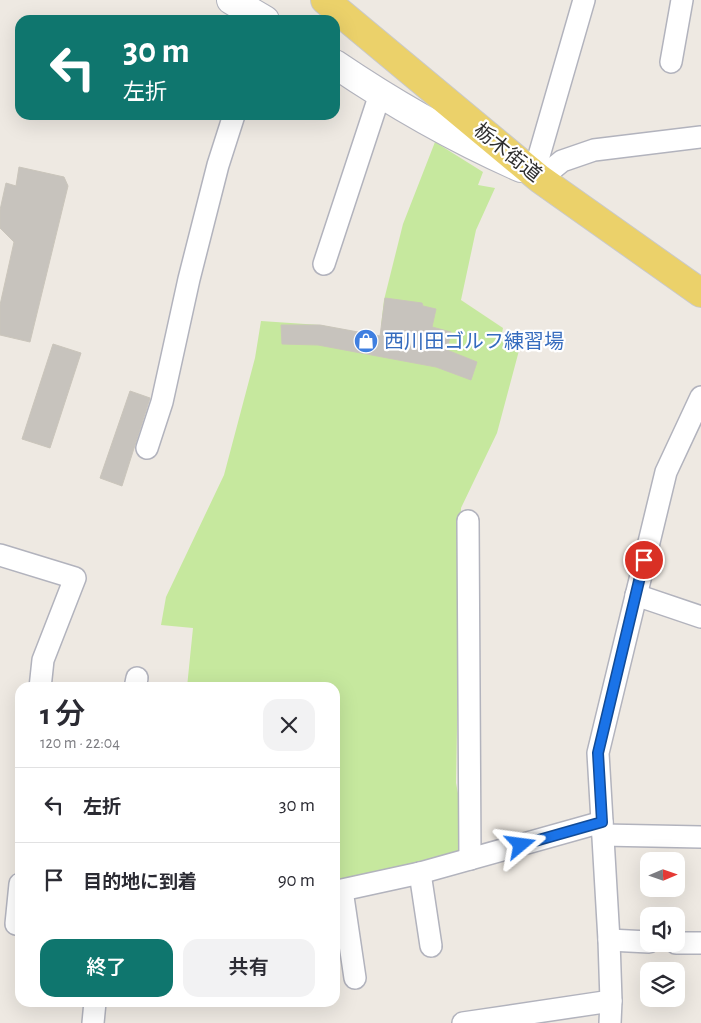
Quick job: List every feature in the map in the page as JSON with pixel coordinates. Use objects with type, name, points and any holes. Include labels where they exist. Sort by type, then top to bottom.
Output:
[{"type":"main road","points":[[231,0],[256,15]]},
{"type":"main road","points":[[250,0],[274,15]]},
{"type":"main road","name":"栃木街道","points":[[325,0],[537,176],[701,293]]},
{"type":"main road","points":[[340,57],[375,80],[380,88],[380,94]]},
{"type":"main road","points":[[340,67],[380,94],[466,142],[537,176]]},
{"type":"street","points":[[537,176],[584,0]]},
{"type":"street","points":[[671,62],[682,0]]},
{"type":"street","points":[[324,264],[380,94]]},
{"type":"street","points":[[147,448],[162,402],[189,279],[218,165],[232,120]]},
{"type":"street","points":[[537,176],[562,162],[594,150],[701,137]]},
{"type":"street","points":[[610,1023],[609,940],[598,753],[666,472],[701,397]]},
{"type":"street","points":[[468,521],[470,859]]},
{"type":"street","points":[[0,555],[75,578],[43,660],[41,682]]},
{"type":"street","points":[[636,595],[701,617]]},
{"type":"street","points":[[340,890],[420,873],[470,859],[603,829],[701,837]]},
{"type":"street","points":[[420,873],[431,946]]},
{"type":"street","points":[[340,896],[355,978]]},
{"type":"street","points":[[12,923],[15,908]]},
{"type":"street","points":[[609,940],[640,942]]},
{"type":"street","points":[[685,943],[701,943]]},
{"type":"street","points":[[463,1023],[611,1000]]},
{"type":"street","points":[[93,1023],[95,1007]]},
{"type":"green space","points":[[435,142],[483,172],[478,185],[495,188],[476,230],[461,300],[503,328],[501,338],[521,343],[497,433],[461,508],[456,783],[465,829],[458,854],[340,881],[340,682],[188,682],[193,628],[161,625],[166,597],[224,475],[255,358],[261,321],[320,325],[383,337],[385,328],[381,326],[384,300],[403,224]]},
{"type":"building","points":[[19,167],[64,177],[68,186],[30,342],[0,335],[0,305],[14,242],[0,228],[0,210],[6,183],[16,186]]},
{"type":"building","name":"西川田ゴルフ練習場","points":[[385,298],[422,303],[423,306],[436,309],[432,327],[451,332],[447,350],[477,362],[471,380],[436,367],[318,345],[282,344],[281,325],[320,325],[380,336]]},
{"type":"building","points":[[53,344],[81,353],[50,448],[22,439]]},
{"type":"building","points":[[130,391],[150,398],[122,486],[100,478]]},
{"type":"place","name":"西川田ゴルフ練習場","points":[[366,341]]},
{"type":"route","points":[[521,845],[602,822],[598,753],[644,560]]}]
